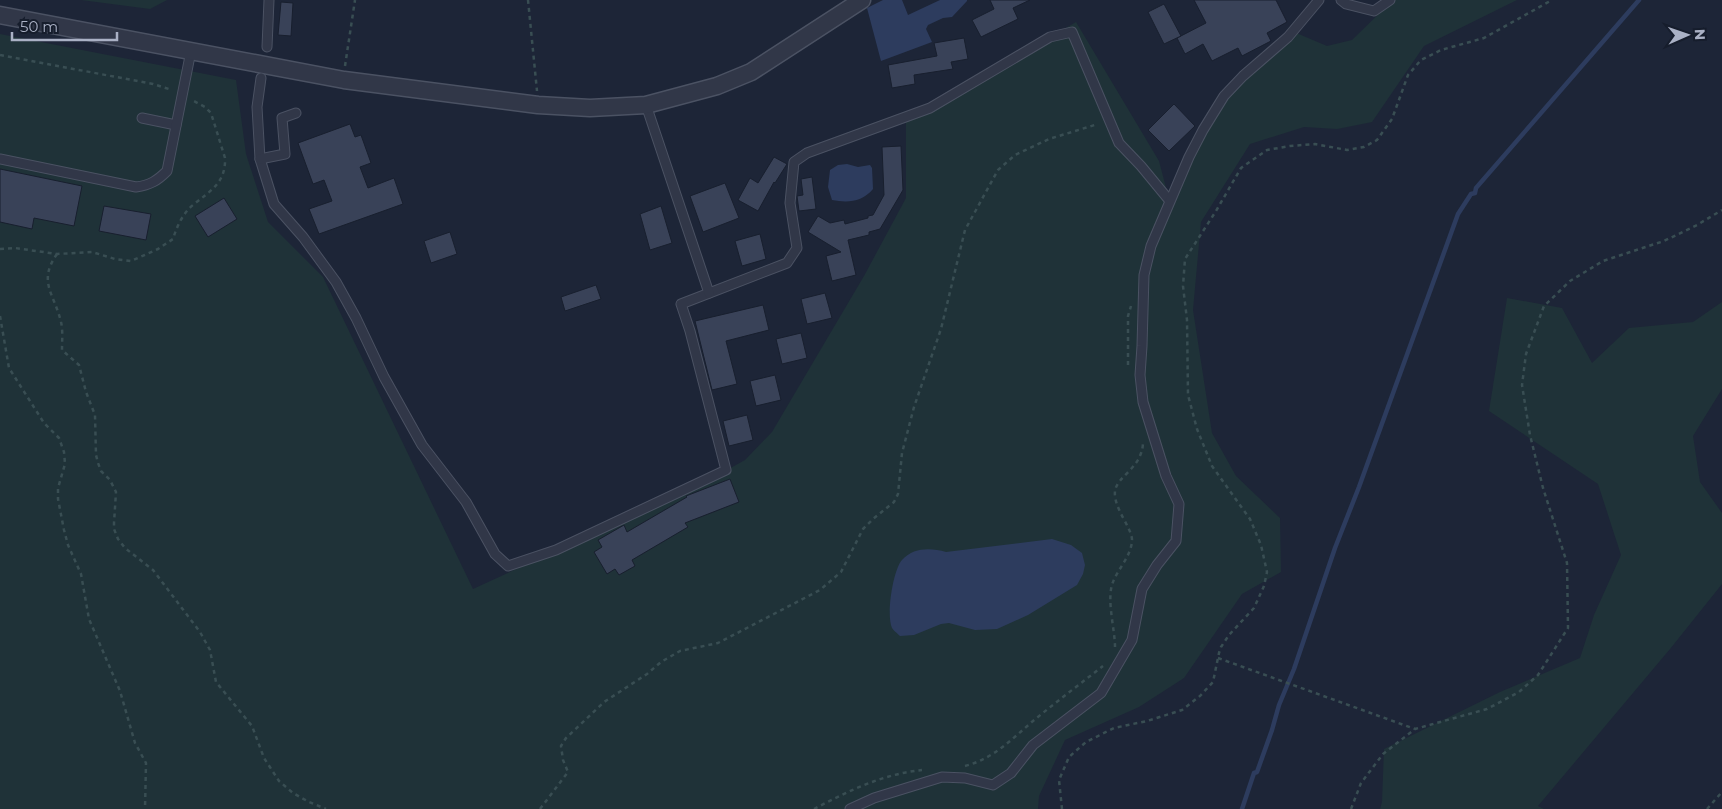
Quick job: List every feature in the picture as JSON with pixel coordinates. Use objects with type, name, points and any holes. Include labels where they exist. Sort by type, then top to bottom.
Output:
[{"type":"street","points":[[0,15],[344,80],[538,105],[590,108],[646,105],[717,86],[751,72],[794,46],[855,2]]},
{"type":"lane","points":[[267,47],[269,0]]},
{"type":"lane","points":[[1305,0],[1312,9]]},
{"type":"lane","points":[[850,809],[874,798],[942,777],[964,778],[993,786],[1011,773],[1033,745],[1101,693],[1132,640],[1142,590],[1176,541],[1179,504],[1166,476],[1143,402],[1140,375],[1144,275],[1151,246],[1169,200],[1203,130],[1224,96],[1243,76],[1288,37],[1319,0]]},
{"type":"lane","points":[[1341,0],[1346,4],[1374,11],[1390,0]]},
{"type":"lane","points":[[261,78],[257,107],[260,159],[274,204],[303,238],[336,282],[356,318],[384,377],[422,446],[466,502],[495,554],[508,566],[556,550],[702,483],[726,470],[690,331],[681,304],[786,263],[797,248],[790,203],[794,162],[807,153],[930,108],[1050,37],[1072,32],[1119,143],[1142,166],[1169,200]]},
{"type":"lane","points":[[0,160],[136,187],[149,185],[167,171],[191,51]]},
{"type":"lane","points":[[646,105],[709,293]]},
{"type":"lane","points":[[260,159],[285,154],[282,118],[296,113]]},
{"type":"lane","points":[[142,118],[176,125]]},
{"type":"path","points":[[344,80],[355,0]]},
{"type":"path","points":[[528,0],[538,105]]},
{"type":"path","points":[[1062,809],[1059,780],[1069,757],[1086,742],[1114,728],[1147,721],[1182,710],[1200,696],[1213,682],[1222,647],[1229,635],[1254,608],[1264,586],[1267,572],[1261,546],[1250,519],[1212,466],[1197,429],[1188,395],[1187,320],[1183,286],[1185,259],[1216,212],[1241,168],[1267,150],[1315,144],[1347,150],[1364,147],[1378,140],[1392,119],[1408,75],[1421,60],[1441,50],[1484,38],[1552,0]]},
{"type":"path","points":[[0,55],[169,88],[182,97],[205,107],[211,113],[225,158],[224,172],[213,190],[184,214],[175,231],[174,239],[141,258],[131,261],[114,259],[92,252],[57,254],[15,248],[0,249]]},
{"type":"path","points":[[540,809],[568,772],[563,760],[561,746],[566,738],[604,702],[680,651],[718,643],[820,590],[841,572],[863,529],[894,502],[898,494],[902,453],[914,407],[941,329],[965,230],[998,170],[1015,155],[1049,139],[1110,120]]},
{"type":"path","points":[[1350,809],[1361,783],[1383,754],[1415,729],[1487,709],[1519,692],[1538,675],[1568,628],[1567,562],[1543,488],[1530,435],[1522,385],[1526,354],[1544,306],[1570,281],[1603,261],[1664,241],[1722,210]]},
{"type":"path","points":[[57,254],[50,265],[48,286],[62,322],[62,350],[79,365],[86,392],[95,415],[98,464],[116,492],[114,529],[118,539],[125,548],[153,570],[200,632],[210,650],[216,682],[252,726],[264,758],[279,781],[293,793],[326,809]]},
{"type":"path","points":[[1128,368],[1128,316],[1134,298]]},
{"type":"path","points":[[0,316],[9,368],[44,423],[59,438],[64,452],[64,464],[58,488],[58,499],[64,530],[68,545],[81,574],[90,619],[120,691],[135,743],[146,763],[145,809]]},
{"type":"path","points":[[1115,653],[1111,593],[1113,583],[1127,558],[1132,540],[1114,497],[1115,488],[1140,458],[1144,439]]},
{"type":"path","points":[[1218,658],[1415,729]]},
{"type":"path","points":[[958,766],[967,766],[993,754],[1006,745],[1106,663]]},
{"type":"path","points":[[814,809],[846,792],[873,782],[922,770]]},
{"type":"path","points":[[1707,809],[1722,792]]},
{"type":"shaded area","points":[[81,0],[167,0],[150,9]]},
{"type":"shaded area","points":[[1393,0],[1517,0],[1424,46],[1372,122],[1337,129],[1304,127],[1250,144],[1201,222],[1193,310],[1212,433],[1236,476],[1280,518],[1281,572],[1242,594],[1184,678],[1139,707],[1065,740],[1039,796],[1038,809],[0,809],[0,34],[236,80],[246,154],[268,222],[323,277],[473,589],[707,481],[745,460],[772,432],[864,276],[906,198],[906,122],[1076,22],[1159,161],[1169,199],[1229,88],[1294,32],[1327,46],[1352,40]]},
{"type":"shaded area","points":[[1507,298],[1562,308],[1592,363],[1629,328],[1693,322],[1722,302],[1722,389],[1693,436],[1700,482],[1722,513],[1722,584],[1538,806],[1544,809],[1380,809],[1382,802],[1384,749],[1500,692],[1580,658],[1594,615],[1621,555],[1598,484],[1489,411]]},
{"type":"water","points":[[883,0],[902,0],[908,15],[940,0],[967,1],[952,17],[943,18],[928,25],[926,29],[932,42],[881,61],[867,8]]},
{"type":"water","points":[[847,164],[858,167],[870,165],[872,168],[873,189],[859,199],[832,200],[828,187],[830,170],[838,165]]},
{"type":"water","points":[[1052,539],[1071,545],[1082,553],[1085,565],[1083,574],[1077,585],[1028,615],[997,629],[975,630],[949,623],[941,624],[914,635],[900,636],[892,628],[890,622],[890,603],[893,582],[902,560],[912,553],[929,549],[946,552]]},
{"type":"building","points":[[990,0],[1030,0],[1013,8],[1018,19],[981,37],[972,20],[994,9]]},
{"type":"building","points":[[1194,0],[1276,0],[1287,22],[1267,33],[1271,41],[1242,56],[1238,48],[1212,61],[1203,44],[1185,54],[1177,38],[1206,23]]},
{"type":"building","points":[[281,2],[293,3],[291,36],[278,35]]},
{"type":"building","points":[[1164,4],[1181,36],[1164,44],[1148,12]]},
{"type":"building","points":[[964,38],[968,59],[951,62],[953,69],[914,75],[915,84],[892,88],[888,65],[937,56],[934,43]]},
{"type":"building","points":[[1174,104],[1195,126],[1169,151],[1148,130]]},
{"type":"building","points":[[350,124],[355,137],[361,135],[371,163],[360,167],[368,188],[394,178],[403,204],[319,234],[309,209],[332,201],[324,180],[313,184],[298,143]]},
{"type":"building","points":[[901,146],[903,190],[880,229],[869,232],[869,235],[848,240],[856,275],[832,281],[826,256],[841,252],[808,232],[818,216],[830,223],[844,220],[845,224],[873,215],[884,195],[882,147]]},
{"type":"building","points":[[774,157],[787,164],[774,182],[758,211],[738,200],[750,178],[758,183]]},
{"type":"building","points":[[0,169],[82,186],[74,226],[34,218],[32,229],[0,222]]},
{"type":"building","points":[[812,177],[816,209],[799,211],[797,196],[803,195],[801,179]]},
{"type":"building","points":[[725,183],[739,218],[703,232],[690,196]]},
{"type":"building","points":[[224,198],[237,219],[208,237],[195,216]]},
{"type":"building","points":[[104,206],[151,214],[146,240],[99,231]]},
{"type":"building","points":[[661,206],[672,243],[650,250],[640,214]]},
{"type":"building","points":[[450,232],[457,254],[431,263],[424,241]]},
{"type":"building","points":[[760,234],[766,259],[742,266],[735,241]]},
{"type":"building","points":[[596,285],[601,299],[565,311],[561,297]]},
{"type":"building","points":[[825,293],[832,318],[807,324],[801,299]]},
{"type":"building","points":[[763,305],[769,330],[726,341],[737,384],[712,390],[695,321]]},
{"type":"building","points":[[801,333],[807,358],[782,364],[776,339]]},
{"type":"building","points":[[775,375],[781,400],[756,406],[750,381]]},
{"type":"building","points":[[747,415],[753,440],[729,446],[723,421]]},
{"type":"building","points":[[730,479],[739,502],[685,523],[688,527],[632,560],[635,566],[619,575],[615,569],[607,574],[594,552],[602,547],[598,540],[624,525],[627,532],[686,496]]},
{"type":"waterway","points":[[1242,809],[1254,773],[1257,772],[1272,730],[1279,705],[1294,669],[1335,548],[1458,214],[1471,194],[1475,193],[1476,188],[1639,0]]}]
